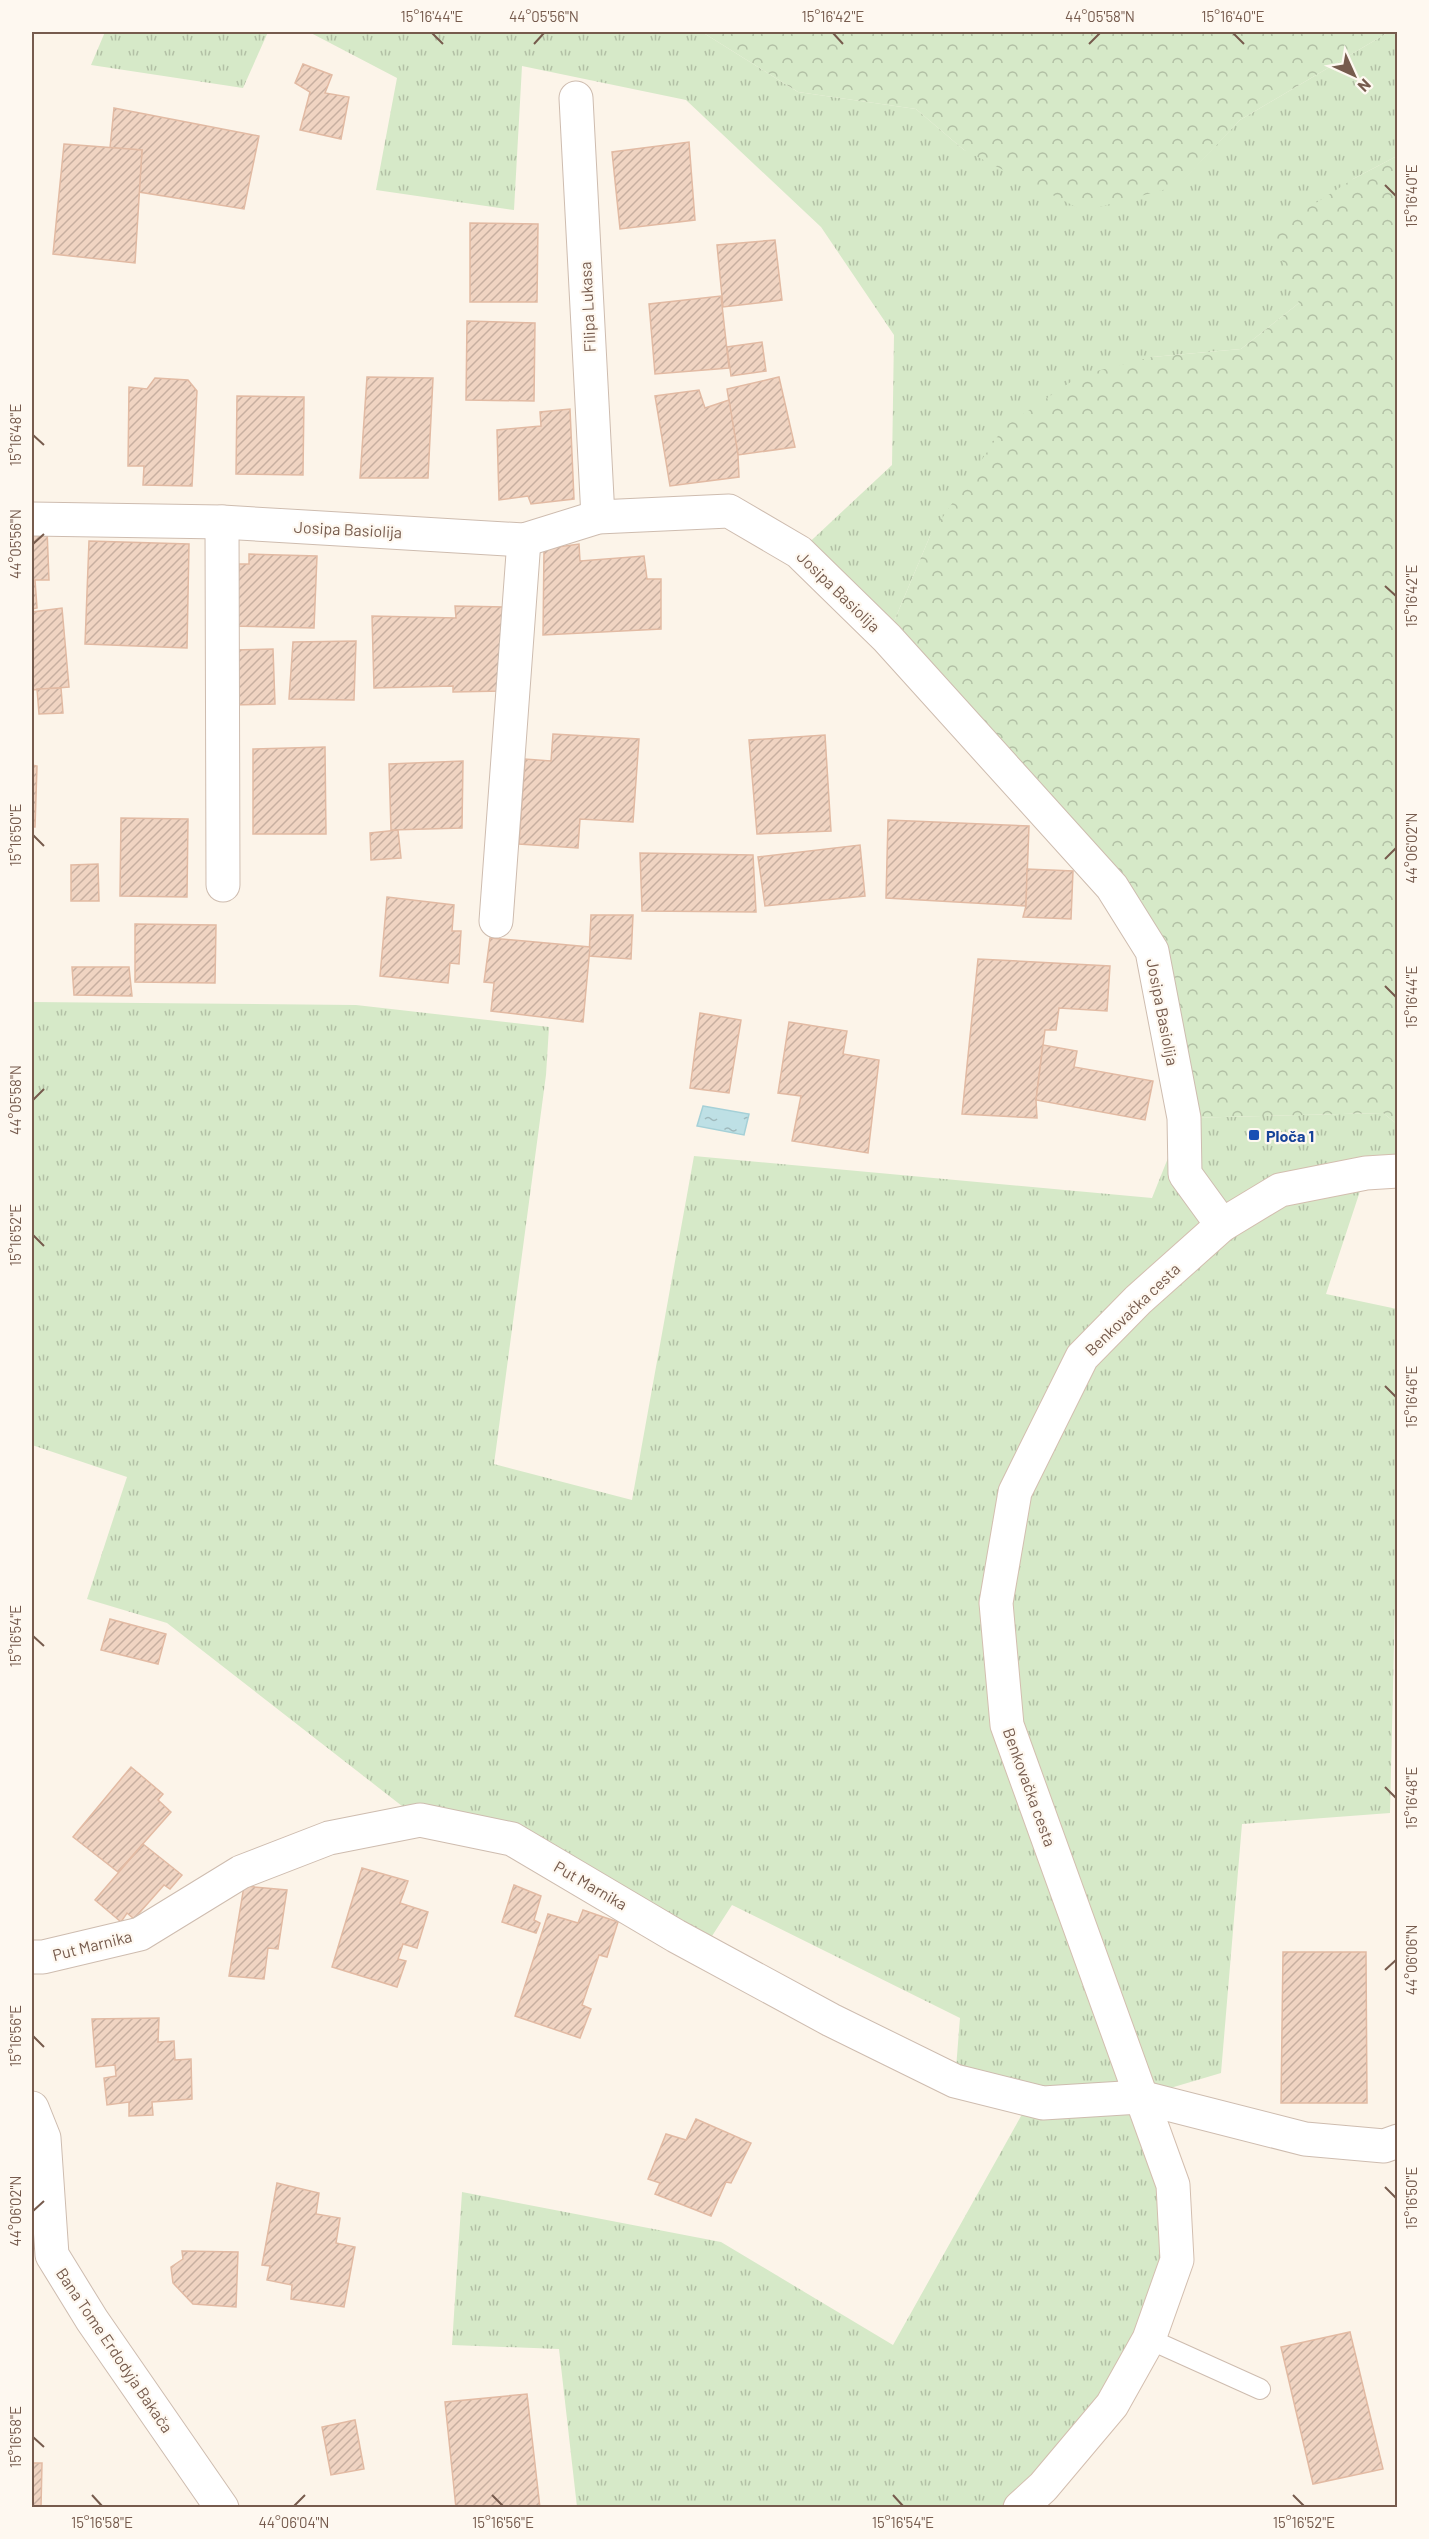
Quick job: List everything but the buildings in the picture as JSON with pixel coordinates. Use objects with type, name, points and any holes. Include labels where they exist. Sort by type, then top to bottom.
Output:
[{"type":"street","name":"Filipa Lukasa","points":[[576,98],[598,517]]},
{"type":"street","name":"Josipa Basiolija","points":[[32,519],[222,522],[524,540],[598,517],[729,511],[799,552],[887,638],[1112,887],[1152,951],[1184,1118],[1185,1174],[1222,1224]]},
{"type":"street","points":[[222,522],[223,885]]},
{"type":"street","points":[[496,921],[524,540]]},
{"type":"street","name":"Benkovačka cesta","points":[[1020,2508],[1043,2487],[1112,2405],[1149,2339],[1177,2260],[1173,2185],[1007,1725],[996,1603],[1015,1492],[1082,1357],[1138,1300],[1222,1224],[1280,1190],[1366,1173],[1398,1171]]},
{"type":"street","name":"Put Marnika","points":[[32,1957],[43,1957],[140,1934],[241,1872],[329,1838],[420,1820],[512,1839],[676,1936],[821,2015],[955,2081],[1043,2103],[1140,2097],[1305,2139],[1393,2150]]},
{"type":"street","name":"Bana Tome Erdodyja Bakača","points":[[32,2108],[44,2138],[52,2255],[92,2320],[222,2508]]},
{"type":"lane","points":[[1149,2339],[1260,2389]]},
{"type":"green space","points":[[105,32],[268,32],[243,88],[91,65]]},
{"type":"green space","points":[[309,32],[702,32],[798,92],[916,109],[964,150],[1178,185],[1240,120],[1389,32],[1397,32],[1397,156],[1353,179],[1299,303],[1241,349],[1152,357],[930,536],[887,638],[799,552],[892,465],[894,335],[821,227],[686,100],[522,66],[514,210],[376,190],[397,78]]},
{"type":"green space","points":[[702,32],[1389,32],[1240,120],[1178,186],[1084,211],[964,150],[916,109],[798,92]]},
{"type":"green space","points":[[1397,156],[1397,1124],[1383,1113],[1184,1118],[1152,951],[887,638],[930,536],[1004,427],[1081,375],[1152,357],[1241,349],[1299,303],[1271,232],[1353,179]]},
{"type":"green space","points":[[32,1002],[356,1005],[549,1027],[546,1075],[494,1464],[632,1500],[694,1156],[1152,1198],[1184,1118],[1383,1113],[1397,1124],[1397,1171],[1366,1173],[1326,1294],[1397,1309],[1398,1475],[1390,1813],[1242,1824],[1221,2073],[1140,2097],[1173,2185],[1149,2339],[1020,2508],[577,2507],[559,2349],[452,2345],[462,2192],[721,2242],[893,2345],[1030,2100],[955,2081],[960,2018],[732,1905],[703,1950],[512,1839],[420,1820],[167,1623],[87,1599],[127,1477],[32,1445]]},
{"type":"water","points":[[703,1106],[749,1114],[744,1135],[697,1126]]},
{"type":"place","name":"Ploča 1","points":[[1254,1135]]}]
